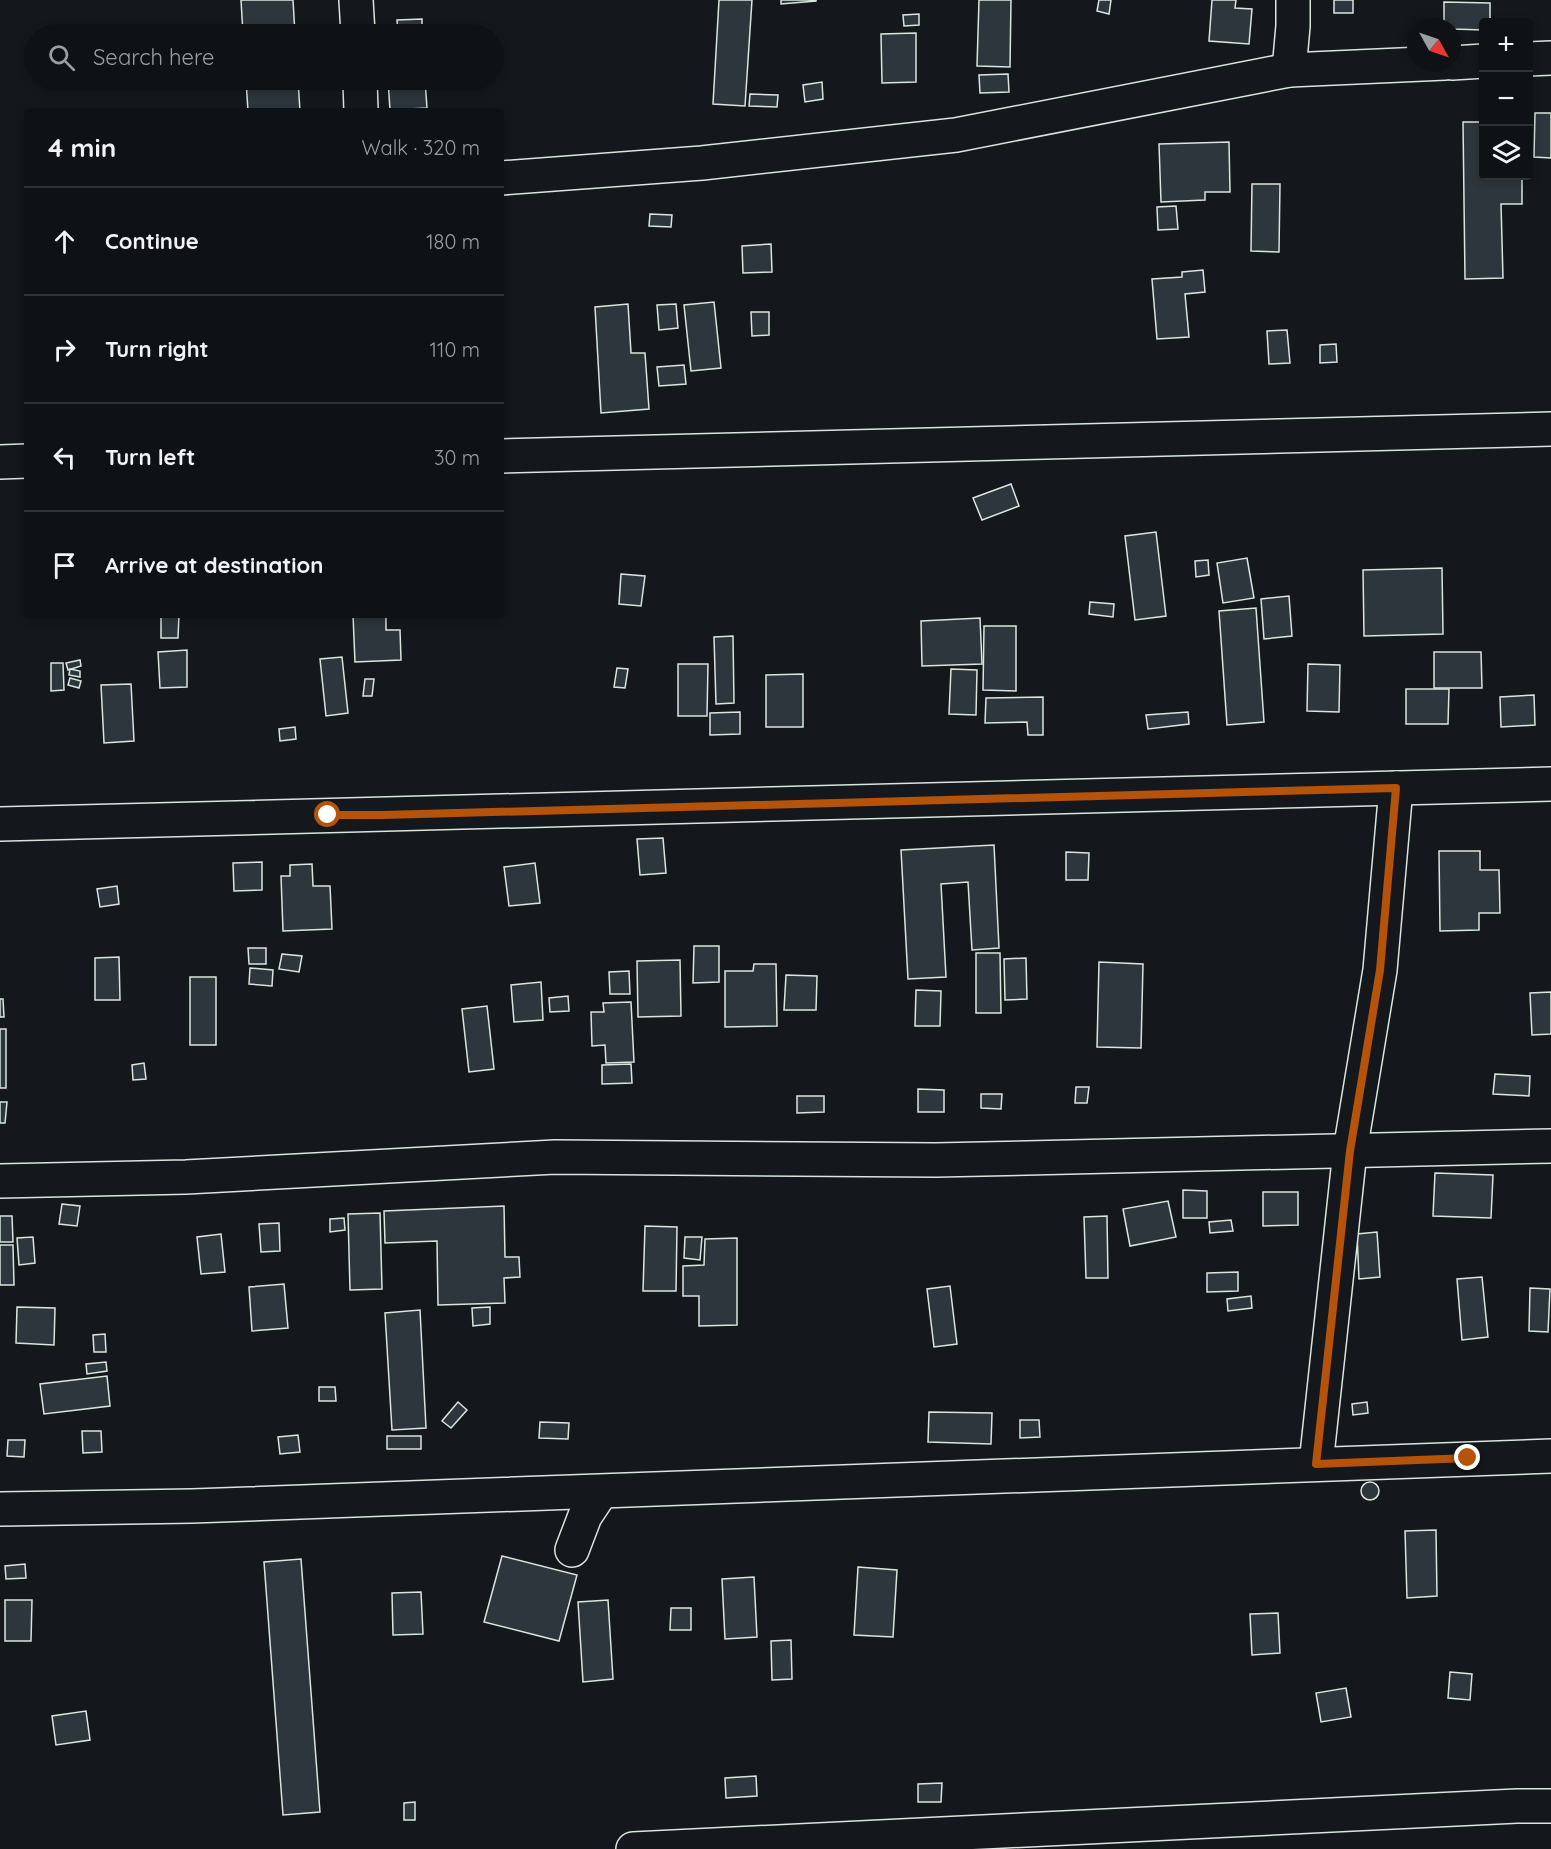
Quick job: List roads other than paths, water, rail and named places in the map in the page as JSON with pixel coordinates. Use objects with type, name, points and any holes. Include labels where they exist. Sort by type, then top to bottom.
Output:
[{"type":"street","points":[[356,0],[357,24]]},
{"type":"street","points":[[1289,70],[1293,0]]},
{"type":"street","points":[[1533,59],[1551,58]]},
{"type":"street","points":[[1461,62],[1479,61]]},
{"type":"street","points":[[504,178],[702,163],[956,135],[1289,70],[1407,65]]},
{"type":"street","points":[[360,90],[361,108]]},
{"type":"street","points":[[504,456],[1551,429]]},
{"type":"street","points":[[0,462],[24,461]]},
{"type":"street","points":[[0,824],[1551,784]]},
{"type":"street","points":[[1316,1464],[1350,1151],[1380,970],[1396,788]]},
{"type":"street","points":[[0,1181],[186,1177],[555,1157],[936,1160],[1551,1146]]},
{"type":"street","points":[[0,1509],[204,1506],[1551,1456]]},
{"type":"street","points":[[572,1550],[585,1516],[601,1492]]},
{"type":"street","points":[[633,1849],[1551,1806]]}]
